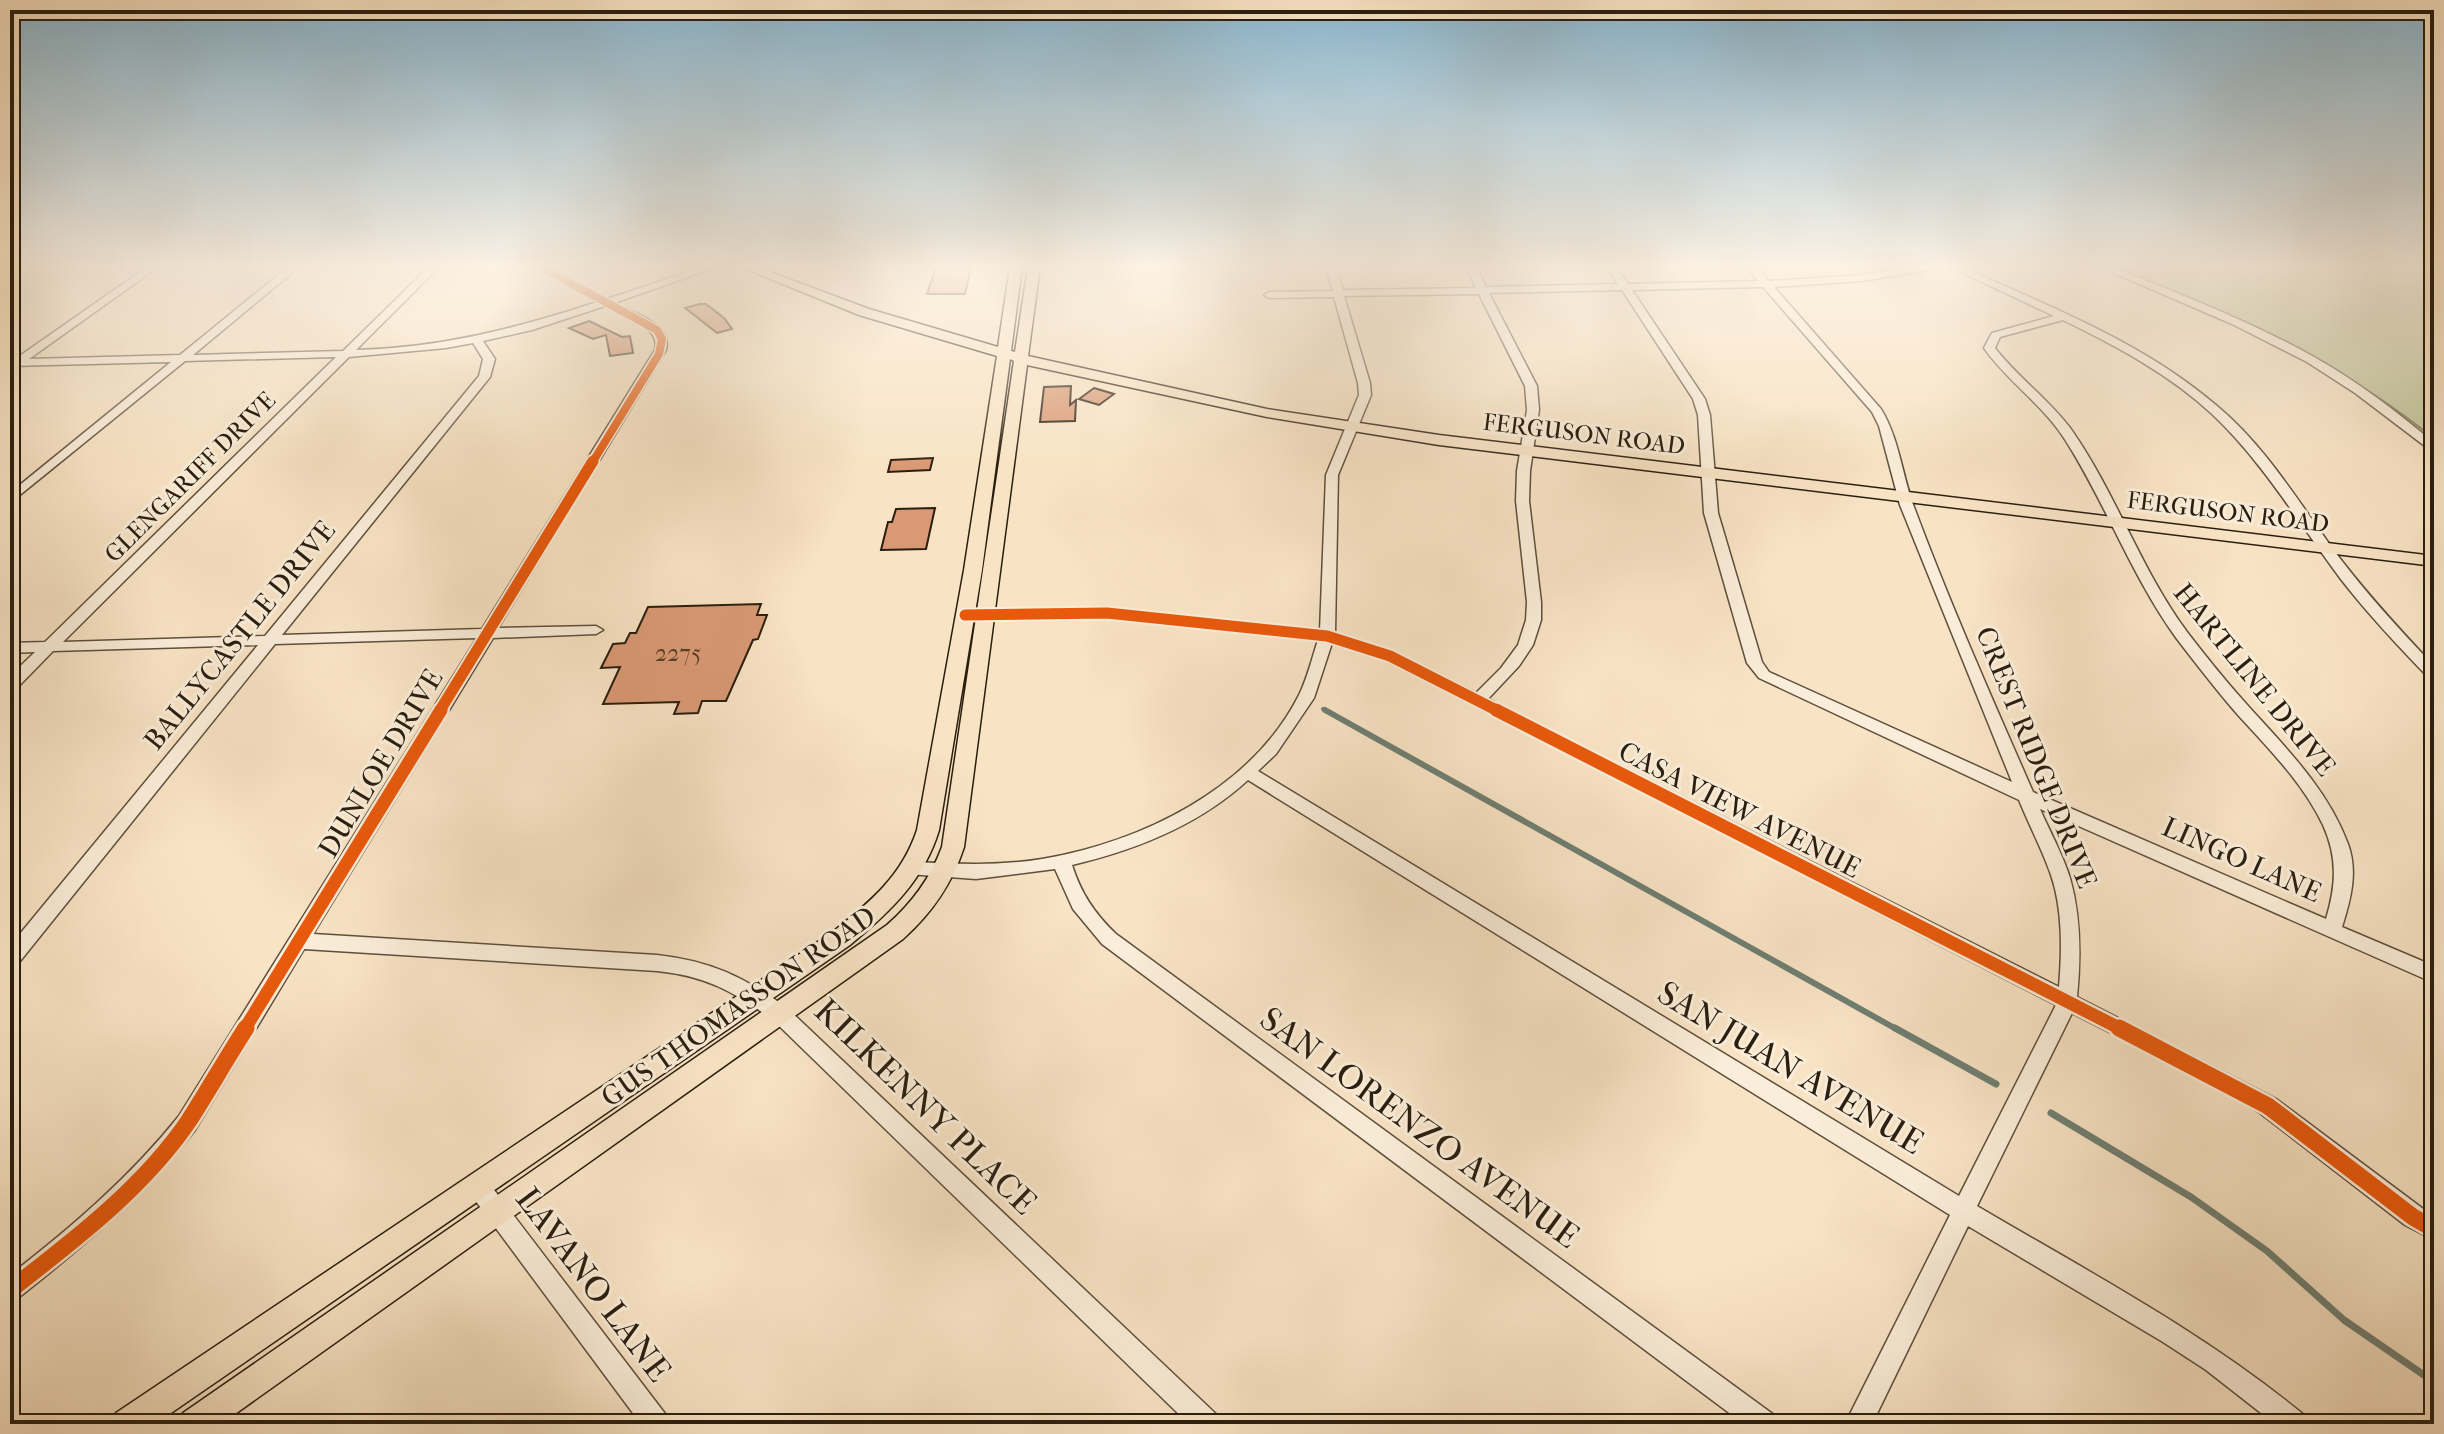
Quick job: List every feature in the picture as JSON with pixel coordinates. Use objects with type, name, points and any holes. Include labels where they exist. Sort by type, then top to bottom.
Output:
[{"type":"main road","name":"FERGUSON ROAD","points":[[948,334],[1201,401],[1527,445],[2323,542],[2434,561]]},
{"type":"main road","name":"FERGUSON ROAD","points":[[964,334],[1013,351]]},
{"type":"main road","name":"GUS THOMASSON ROAD","points":[[194,1424],[905,924],[934,891],[945,873],[953,847],[971,729],[1004,482],[1013,334]]},
{"type":"main road","name":"GUS THOMASSON ROAD","points":[[127,1424],[842,938],[898,890],[914,869],[928,830],[984,483],[1018,334]]},
{"type":"main road","points":[[984,483],[1004,482]]},
{"type":"main road","name":"FERGUSON ROAD","points":[[2323,542],[2434,548]]},
{"type":"main road","points":[[945,730],[971,729]]},
{"type":"street","points":[[12,364],[56,334]]},
{"type":"street","points":[[10,499],[211,334]]},
{"type":"street","name":"GLENGARIFF DRIVE","points":[[10,685],[366,334]]},
{"type":"street","points":[[12,364],[401,351],[503,334]]},
{"type":"street","name":"DUNLOE DRIVE","points":[[10,1290],[116,1205],[159,1161],[187,1123],[663,346],[660,334]]},
{"type":"street","points":[[914,869],[983,874],[1062,862],[1108,850],[1191,814],[1266,756],[1303,703],[1323,655],[1327,636],[1332,475],[1365,395],[1350,334]]},
{"type":"street","points":[[1476,702],[1524,650],[1532,632],[1535,607],[1522,507],[1534,401],[1531,386],[1505,334]]},
{"type":"street","name":"LINGO LANE","points":[[1656,334],[1699,399],[1704,415],[1711,513],[1755,663],[1764,675],[2026,796],[2434,975]]},
{"type":"street","name":"CREST RIDGE DRIVE","points":[[1810,334],[1877,411],[1885,426],[1902,490],[1984,699],[2060,875],[2067,901],[2073,956],[2067,1002],[1858,1424]]},
{"type":"street","name":"HARTLINE DRIVE","points":[[2000,334],[1996,335],[1989,348],[2065,431],[2150,589],[2174,625],[2224,688],[2306,780],[2326,811],[2342,850],[2343,892],[2332,929]]},
{"type":"street","points":[[2093,334],[2151,362],[2193,391],[2244,438],[2383,620],[2434,675]]},
{"type":"street","points":[[2258,334],[2311,360],[2381,407],[2434,449]]},
{"type":"street","name":"BALLYCASTLE DRIVE","points":[[10,960],[484,377],[489,359],[477,340]]},
{"type":"street","name":"CASA VIEW AVENUE","points":[[965,615],[1131,614],[1327,636],[1390,656],[2268,1106],[2413,1217],[2434,1229]]},
{"type":"street","points":[[10,648],[596,630]]},
{"type":"street","name":"SAN JUAN AVENUE","points":[[1248,772],[1964,1211],[2213,1359],[2255,1388],[2295,1424]]},
{"type":"street","name":"SAN LORENZO AVENUE","points":[[1062,862],[1074,902],[1086,919],[1109,939],[1765,1424]]},
{"type":"street","name":"KILKENNY PLACE","points":[[299,941],[693,966],[716,972],[780,1014],[1208,1424]]},
{"type":"street","name":"LAVANO LANE","points":[[477,1185],[657,1424]]},
{"type":"green space","points":[[2264,334],[2434,334],[2434,439],[2360,386]]},
{"type":"building","points":[[582,334],[630,336],[633,353],[610,356],[606,335],[593,339]]},
{"type":"building","points":[[1071,386],[1070,405],[1076,400],[1075,421],[1040,422],[1044,387]]},
{"type":"building","points":[[1094,388],[1114,394],[1099,405],[1079,399]]},
{"type":"building","points":[[933,458],[930,470],[888,472],[891,460]]},
{"type":"building","points":[[935,508],[926,549],[881,550],[888,522],[892,522],[896,509]]},
{"type":"building","points":[[761,604],[757,615],[767,615],[726,701],[702,701],[698,713],[674,714],[679,702],[603,704],[620,667],[601,668],[613,644],[625,643],[630,633],[636,633],[648,607]]},
{"type":"waterway","points":[[1323,709],[1328,712]]},
{"type":"waterway","points":[[1325,710],[1898,1030]]},
{"type":"waterway","points":[[1895,1028],[1996,1084]]},
{"type":"waterway","points":[[2051,1113],[2191,1197],[2267,1251],[2344,1320],[2434,1382]]},
{"type":"cycle path","points":[[10,1290],[104,1212],[148,1170],[187,1123],[659,354],[662,347],[660,334]]},
{"type":"cycle path","points":[[965,615],[1107,613],[1150,616],[1327,636],[1390,656],[2236,1087],[2268,1106],[2413,1217],[2434,1229]]}]
